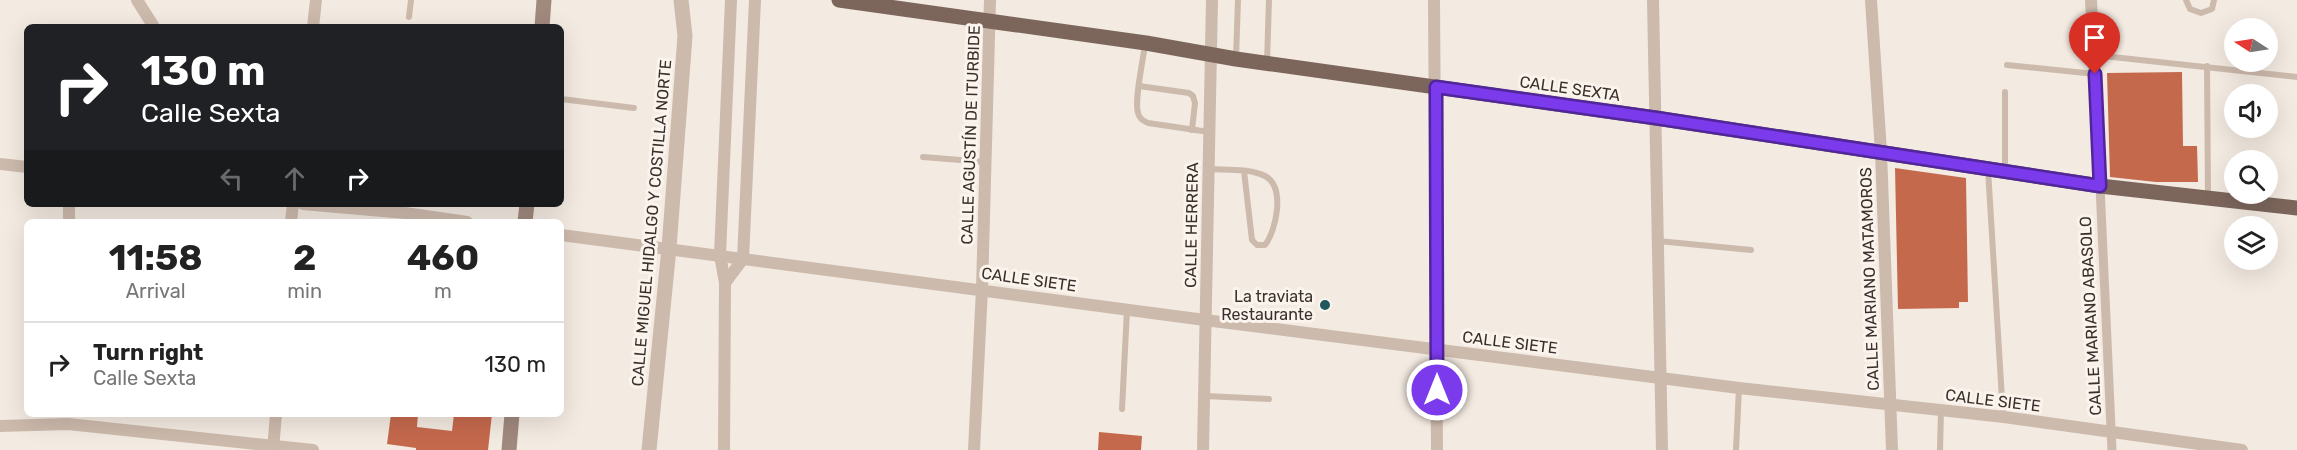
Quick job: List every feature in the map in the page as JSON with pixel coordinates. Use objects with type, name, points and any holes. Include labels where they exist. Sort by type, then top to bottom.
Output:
[{"type":"main road","points":[[542,24],[544,0]]},
{"type":"main road","name":"CALLE SEXTA","points":[[839,0],[1656,118],[2100,186],[2297,208]]},
{"type":"main road","points":[[509,450],[512,417]]},
{"type":"street","points":[[137,0],[152,24]]},
{"type":"street","points":[[313,24],[316,0]]},
{"type":"street","name":"CALLE MIGUEL HIDALGO Y COSTILLA NORTE","points":[[649,450],[669,248],[685,36],[681,0]]},
{"type":"street","points":[[724,450],[725,283],[720,255],[731,0]]},
{"type":"street","points":[[725,283],[743,259],[755,0]]},
{"type":"street","name":"CALLE AGUSTÍN DE ITURBIDE","points":[[974,450],[982,289],[990,0]]},
{"type":"street","name":"CALLE HERRERA","points":[[1203,450],[1212,0]]},
{"type":"street","points":[[1434,0],[1437,450]]},
{"type":"street","points":[[1653,0],[1662,450]]},
{"type":"street","name":"CALLE MARIANO MATAMOROS","points":[[1871,0],[1881,152],[1892,450]]},
{"type":"street","name":"CALLE MARIANO ABASOLO","points":[[2091,0],[2112,450]]},
{"type":"street","points":[[726,148],[749,148]]},
{"type":"street","points":[[0,164],[24,167]]},
{"type":"street","points":[[364,207],[405,209],[453,219]]},
{"type":"street","name":"CALLE SIETE","points":[[564,235],[1205,320],[1739,388],[2004,417],[2242,450]]},
{"type":"street","points":[[273,447],[276,417]]},
{"type":"street","points":[[0,426],[68,419],[273,447],[313,450]]},
{"type":"lane","points":[[410,17],[411,0]]},
{"type":"lane","points":[[1236,59],[1238,0]]},
{"type":"lane","points":[[1267,63],[1269,0]]},
{"type":"lane","points":[[2186,0],[2190,9],[2201,13],[2212,9],[2214,0]]},
{"type":"lane","points":[[1146,43],[1137,112],[1141,119],[1148,123],[1210,132]]},
{"type":"lane","points":[[2094,55],[2297,77]]},
{"type":"lane","points":[[2007,66],[2095,74]]},
{"type":"lane","points":[[2207,66],[2208,198]]},
{"type":"lane","points":[[1140,86],[1189,93],[1193,96],[1195,103],[1192,130]]},
{"type":"lane","points":[[2005,92],[2006,171]]},
{"type":"lane","points":[[564,99],[634,108]]},
{"type":"lane","points":[[923,157],[985,162]]},
{"type":"lane","points":[[1209,169],[1244,171],[1265,176],[1275,189],[1276,222],[1271,237],[1265,245],[1257,245],[1252,240],[1244,171]]},
{"type":"lane","points":[[1988,169],[2004,417]]},
{"type":"lane","points":[[1658,241],[1751,250]]},
{"type":"lane","points":[[1122,409],[1127,310]]},
{"type":"lane","points":[[1736,450],[1739,388]]},
{"type":"lane","points":[[1204,396],[1269,399]]},
{"type":"lane","points":[[1940,450],[1941,410]]},
{"type":"building","points":[[2182,72],[2183,146],[2197,146],[2198,182],[2156,182],[2110,177],[2107,73]]},
{"type":"building","points":[[1895,168],[1966,178],[1968,302],[1959,302],[1959,308],[1898,309]]},
{"type":"building","points":[[391,417],[418,417],[417,427],[452,431],[454,417],[492,417],[488,450],[416,450],[416,448],[387,444]]},
{"type":"building","points":[[1099,432],[1142,436],[1141,450],[1098,450]]},
{"type":"place","name":"La traviata Restaurante","points":[[1325,305]]},
{"type":"route","points":[[1437,390],[1436,87],[2100,186],[2095,74]]}]
